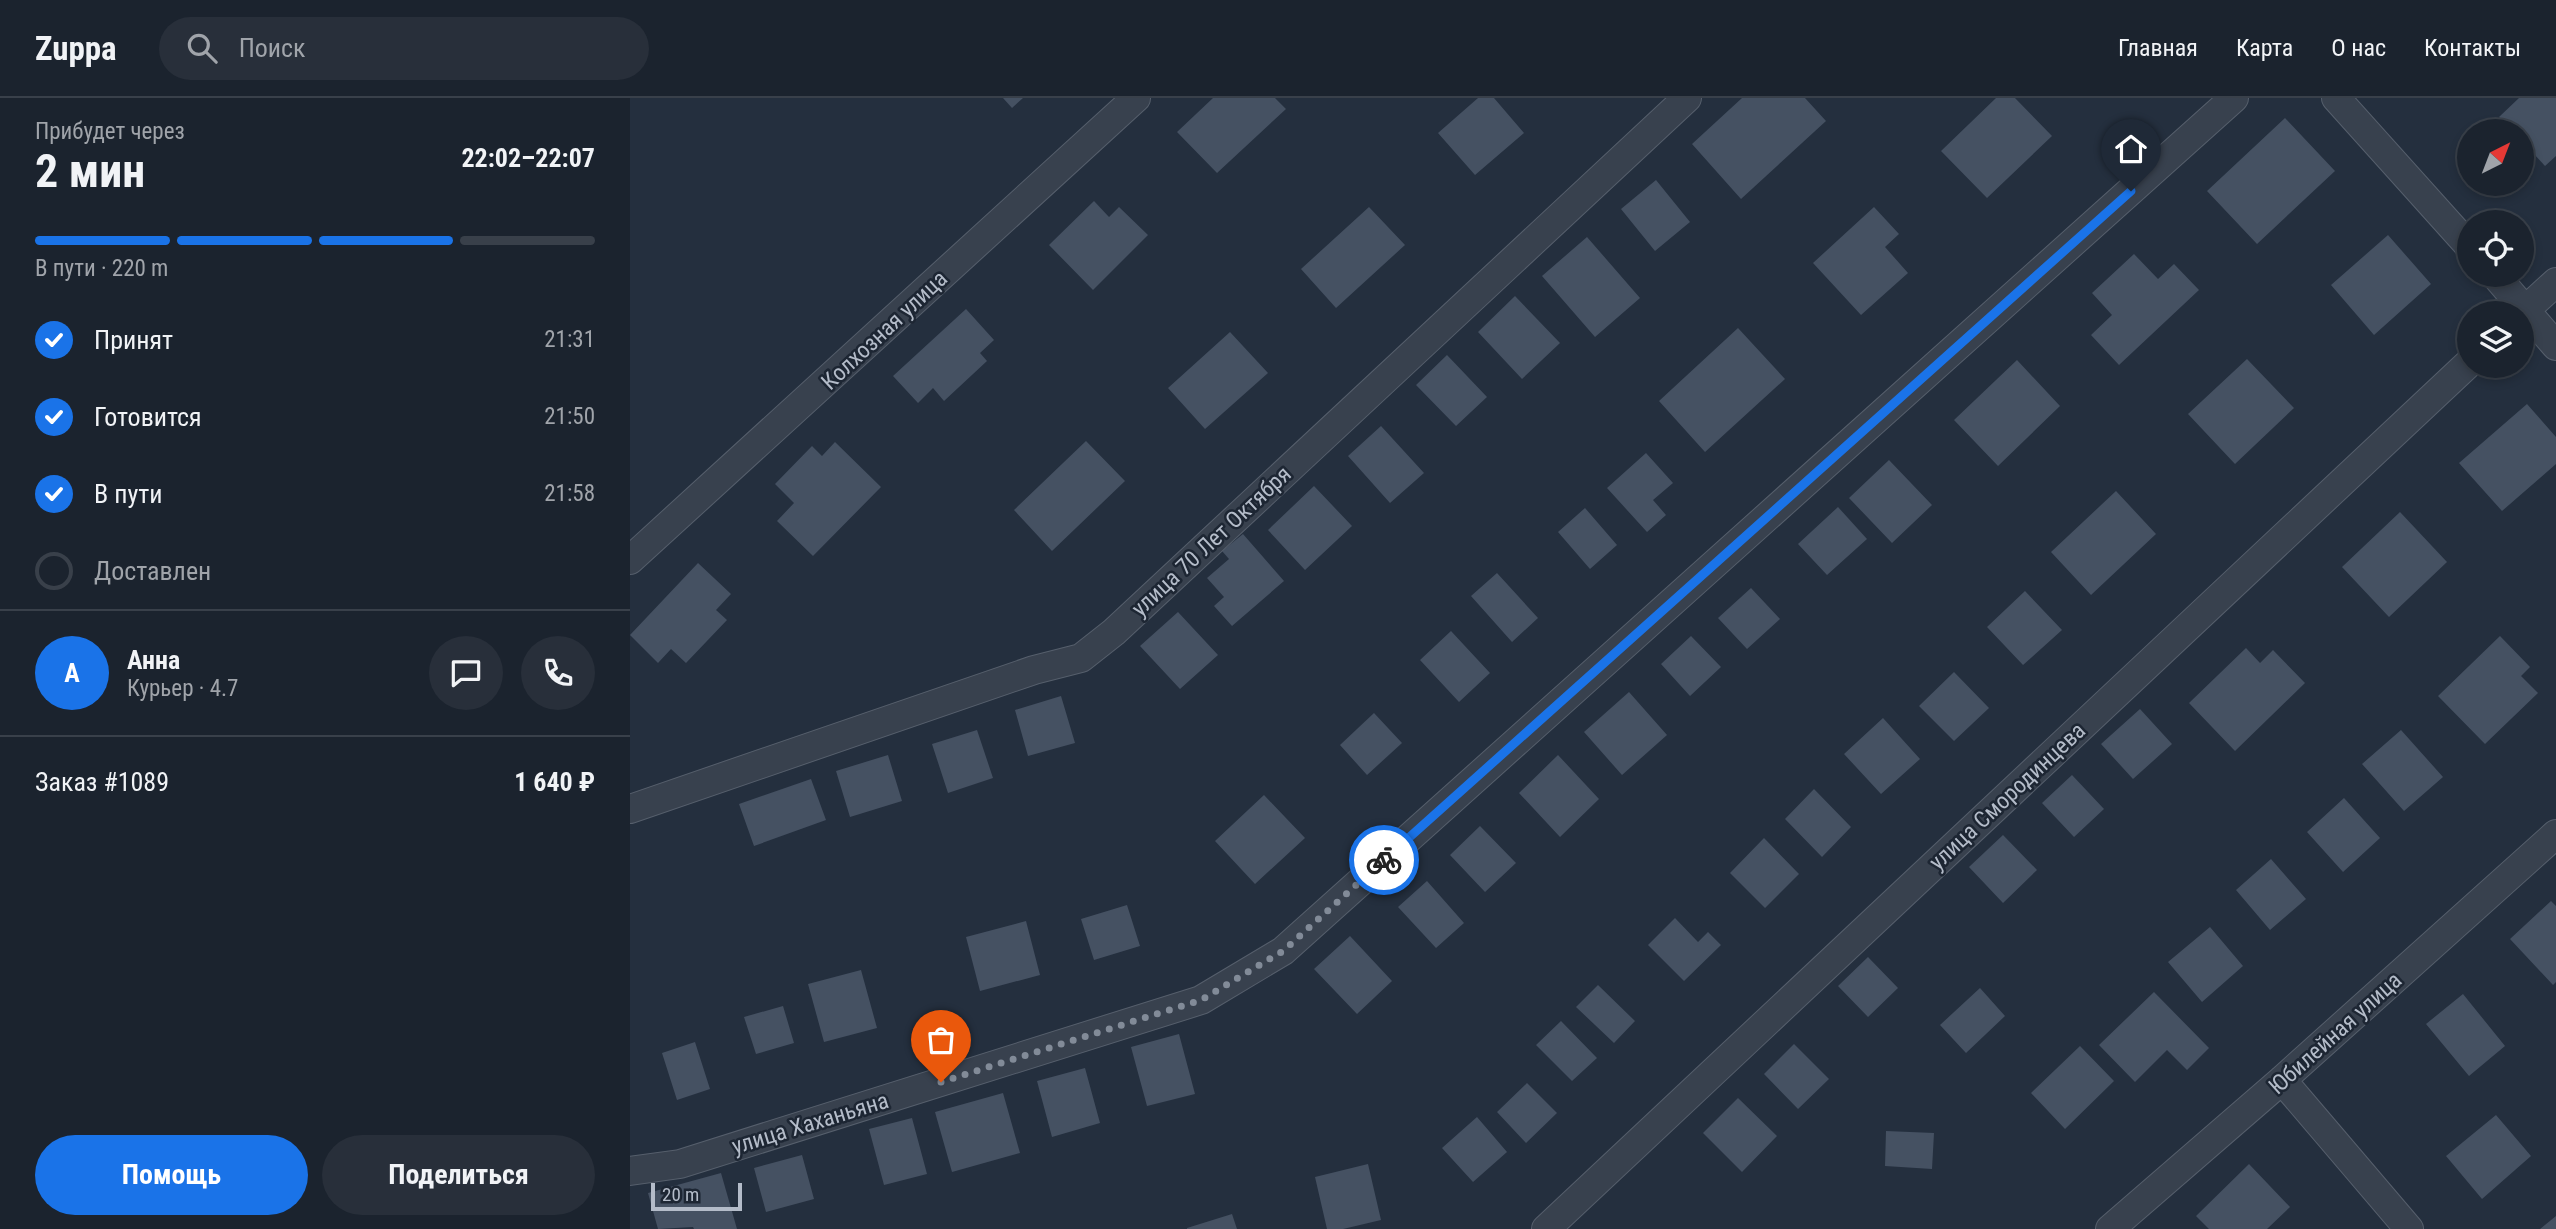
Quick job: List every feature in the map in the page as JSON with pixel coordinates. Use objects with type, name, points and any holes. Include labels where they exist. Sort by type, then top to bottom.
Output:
[{"type":"street","name":"Колхозная улица","points":[[630,560],[1136,98]]},
{"type":"street","name":"улица 70 Лет Октября","points":[[630,809],[1034,670],[1081,658],[1114,632],[1687,98]]},
{"type":"street","name":"улица Хаханьяна","points":[[630,1171],[680,1164],[1201,1000],[1283,951],[2234,98]]},
{"type":"street","points":[[2336,98],[2457,233]]},
{"type":"street","points":[[2534,302],[2556,282]]},
{"type":"street","points":[[2505,287],[2516,301]]},
{"type":"street","points":[[2534,322],[2556,346]]},
{"type":"street","name":"улица Смородинцева","points":[[1546,1229],[2457,374]]},
{"type":"street","name":"Юбилейная улица","points":[[2110,1229],[2283,1080],[2556,834]]},
{"type":"street","points":[[2283,1080],[2409,1229]]},
{"type":"building","points":[[1003,98],[1023,98],[1012,108]]},
{"type":"building","points":[[1213,98],[1275,98],[1286,109],[1217,173],[1177,132]]},
{"type":"building","points":[[1478,98],[1494,98],[1524,133],[1475,175],[1438,133]]},
{"type":"building","points":[[1742,98],[1805,98],[1826,121],[1741,199],[1692,144]]},
{"type":"building","points":[[1996,98],[2015,98],[2052,136],[1987,198],[1941,151]]},
{"type":"building","points":[[2519,98],[2556,98],[2556,156],[2545,166],[2534,154],[2534,119],[2499,117]]},
{"type":"building","points":[[2285,118],[2335,171],[2257,244],[2207,191]]},
{"type":"building","points":[[1656,180],[1690,222],[1655,251],[1621,209]]},
{"type":"building","points":[[1094,201],[1109,217],[1119,207],[1148,235],[1093,290],[1049,245]]},
{"type":"building","points":[[1369,207],[1405,245],[1336,308],[1301,269]]},
{"type":"building","points":[[1874,207],[1899,234],[1885,247],[1908,273],[1861,315],[1813,263]]},
{"type":"building","points":[[2388,235],[2431,284],[2374,335],[2331,285]]},
{"type":"building","points":[[1587,237],[1640,298],[1595,337],[1542,276]]},
{"type":"building","points":[[2134,254],[2158,279],[2174,264],[2199,290],[2119,365],[2091,335],[2112,315],[2092,293]]},
{"type":"building","points":[[1515,296],[1560,343],[1522,379],[1478,332]]},
{"type":"building","points":[[966,309],[994,340],[980,353],[987,361],[944,401],[933,388],[918,403],[893,376]]},
{"type":"building","points":[[1738,328],[1785,379],[1705,452],[1659,401]]},
{"type":"building","points":[[1230,332],[1268,373],[1205,429],[1168,388]]},
{"type":"building","points":[[1447,355],[1487,397],[1456,426],[1416,385]]},
{"type":"building","points":[[2247,359],[2294,408],[2235,464],[2188,414]]},
{"type":"building","points":[[2017,360],[2060,406],[1998,466],[1954,420]]},
{"type":"building","points":[[2527,404],[2556,437],[2556,464],[2502,511],[2459,463]]},
{"type":"building","points":[[1381,426],[1424,473],[1390,503],[1348,456]]},
{"type":"building","points":[[1086,441],[1125,481],[1052,551],[1014,510]]},
{"type":"building","points":[[835,442],[881,487],[813,556],[777,521],[794,503],[775,484],[812,446],[822,456]]},
{"type":"building","points":[[1646,453],[1673,483],[1653,500],[1666,515],[1647,532],[1607,488]]},
{"type":"building","points":[[1889,460],[1932,505],[1892,543],[1849,498]]},
{"type":"building","points":[[1314,486],[1352,526],[1305,570],[1268,530]]},
{"type":"building","points":[[2116,491],[2156,534],[2091,595],[2051,552]]},
{"type":"building","points":[[1838,507],[1867,539],[1827,575],[1798,544]]},
{"type":"building","points":[[1585,508],[1617,545],[1590,569],[1558,532]]},
{"type":"building","points":[[2400,512],[2447,562],[2389,617],[2342,567]]},
{"type":"building","points":[[1243,534],[1284,581],[1232,626],[1214,606],[1224,597],[1207,578],[1229,559],[1222,551]]},
{"type":"building","points":[[698,563],[731,594],[716,610],[727,620],[686,663],[671,649],[658,663],[630,635]]},
{"type":"building","points":[[1497,573],[1538,618],[1512,642],[1471,596]]},
{"type":"building","points":[[1751,588],[1780,619],[1747,649],[1718,618]]},
{"type":"building","points":[[2025,591],[2062,630],[2023,665],[1987,627]]},
{"type":"building","points":[[1178,612],[1218,655],[1180,689],[1140,646]]},
{"type":"building","points":[[1451,631],[1490,673],[1459,702],[1420,660]]},
{"type":"building","points":[[1691,636],[1721,667],[1690,696],[1661,664]]},
{"type":"building","points":[[2500,636],[2530,667],[2521,676],[2538,693],[2485,744],[2438,696]]},
{"type":"building","points":[[2246,648],[2260,663],[2273,650],[2305,683],[2235,751],[2189,703]]},
{"type":"building","points":[[1954,672],[1989,708],[1954,741],[1919,706]]},
{"type":"building","points":[[1629,692],[1667,735],[1622,775],[1584,732]]},
{"type":"building","points":[[1061,696],[1075,743],[1028,756],[1015,710]]},
{"type":"building","points":[[2140,709],[2172,744],[2133,779],[2101,744]]},
{"type":"building","points":[[1374,713],[1402,743],[1367,775],[1340,745]]},
{"type":"building","points":[[1883,718],[1920,759],[1881,794],[1844,754]]},
{"type":"building","points":[[977,730],[993,778],[948,793],[932,744]]},
{"type":"building","points":[[2401,730],[2443,777],[2404,811],[2362,764]]},
{"type":"building","points":[[888,755],[902,801],[850,817],[836,771]]},
{"type":"building","points":[[1558,755],[1599,799],[1560,837],[1519,793]]},
{"type":"building","points":[[2072,775],[2104,809],[2074,837],[2042,803]]},
{"type":"building","points":[[811,779],[826,820],[754,846],[739,804]]},
{"type":"building","points":[[1814,789],[1851,827],[1822,857],[1785,819]]},
{"type":"building","points":[[1264,795],[1305,838],[1255,884],[1215,841]]},
{"type":"building","points":[[2344,798],[2380,838],[2343,872],[2307,832]]},
{"type":"building","points":[[1480,826],[1516,863],[1485,892],[1450,855]]},
{"type":"building","points":[[2003,835],[2037,870],[2003,903],[1969,867]]},
{"type":"building","points":[[1764,838],[1799,874],[1765,908],[1730,873]]},
{"type":"building","points":[[2271,859],[2306,899],[2270,930],[2236,890]]},
{"type":"building","points":[[1427,881],[1464,923],[1436,948],[1398,907]]},
{"type":"building","points":[[2551,901],[2556,906],[2556,982],[2553,985],[2510,939]]},
{"type":"building","points":[[1127,905],[1140,946],[1094,960],[1081,919]]},
{"type":"building","points":[[1675,918],[1698,942],[1708,932],[1721,945],[1684,981],[1648,945]]},
{"type":"building","points":[[1026,921],[1040,975],[980,991],[966,937]]},
{"type":"building","points":[[2210,927],[2243,966],[2202,1002],[2168,962]]},
{"type":"building","points":[[1350,936],[1392,981],[1357,1014],[1314,969]]},
{"type":"building","points":[[1868,957],[1898,988],[1868,1017],[1838,986]]},
{"type":"building","points":[[861,970],[877,1028],[824,1042],[808,984]]},
{"type":"building","points":[[1598,985],[1635,1021],[1614,1043],[1576,1007]]},
{"type":"building","points":[[1980,988],[2005,1016],[1966,1053],[1940,1025]]},
{"type":"building","points":[[2154,992],[2209,1048],[2187,1070],[2167,1050],[2135,1082],[2099,1045]]},
{"type":"building","points":[[2463,994],[2505,1046],[2469,1076],[2426,1024]]},
{"type":"building","points":[[783,1006],[794,1043],[756,1054],[744,1017]]},
{"type":"building","points":[[1561,1021],[1597,1058],[1572,1081],[1536,1045]]},
{"type":"building","points":[[1179,1034],[1195,1094],[1147,1106],[1131,1047]]},
{"type":"building","points":[[695,1042],[710,1089],[677,1100],[662,1053]]},
{"type":"building","points":[[1794,1044],[1829,1079],[1798,1109],[1764,1074]]},
{"type":"building","points":[[2080,1046],[2114,1081],[2065,1129],[2031,1093]]},
{"type":"building","points":[[1085,1068],[1100,1123],[1052,1137],[1037,1081]]},
{"type":"building","points":[[1527,1083],[1557,1113],[1526,1143],[1497,1112]]},
{"type":"building","points":[[1003,1093],[1020,1153],[952,1172],[935,1112]]},
{"type":"building","points":[[1738,1098],[1777,1136],[1742,1172],[1703,1133]]},
{"type":"building","points":[[2496,1115],[2531,1156],[2482,1199],[2446,1156]]},
{"type":"building","points":[[1477,1117],[1507,1152],[1473,1182],[1442,1148]]},
{"type":"building","points":[[912,1118],[927,1174],[884,1185],[869,1129]]},
{"type":"building","points":[[1886,1131],[1934,1133],[1932,1169],[1885,1166]]},
{"type":"building","points":[[802,1155],[814,1199],[766,1212],[754,1168]]},
{"type":"building","points":[[1368,1164],[1381,1220],[1343,1229],[1327,1229],[1315,1177]]},
{"type":"building","points":[[2249,1164],[2290,1207],[2267,1229],[2209,1229],[2196,1216]]},
{"type":"building","points":[[721,1173],[737,1229],[658,1229],[648,1193]]},
{"type":"building","points":[[1232,1214],[1237,1229],[1187,1229],[1187,1228]]},
{"type":"building","points":[[2556,1216],[2556,1229],[2540,1229]]},
{"type":"way so far","points":[[941,1082],[1201,1000],[1283,951],[1384,860]]},
{"type":"route","points":[[1384,860],[2131,191]]}]
